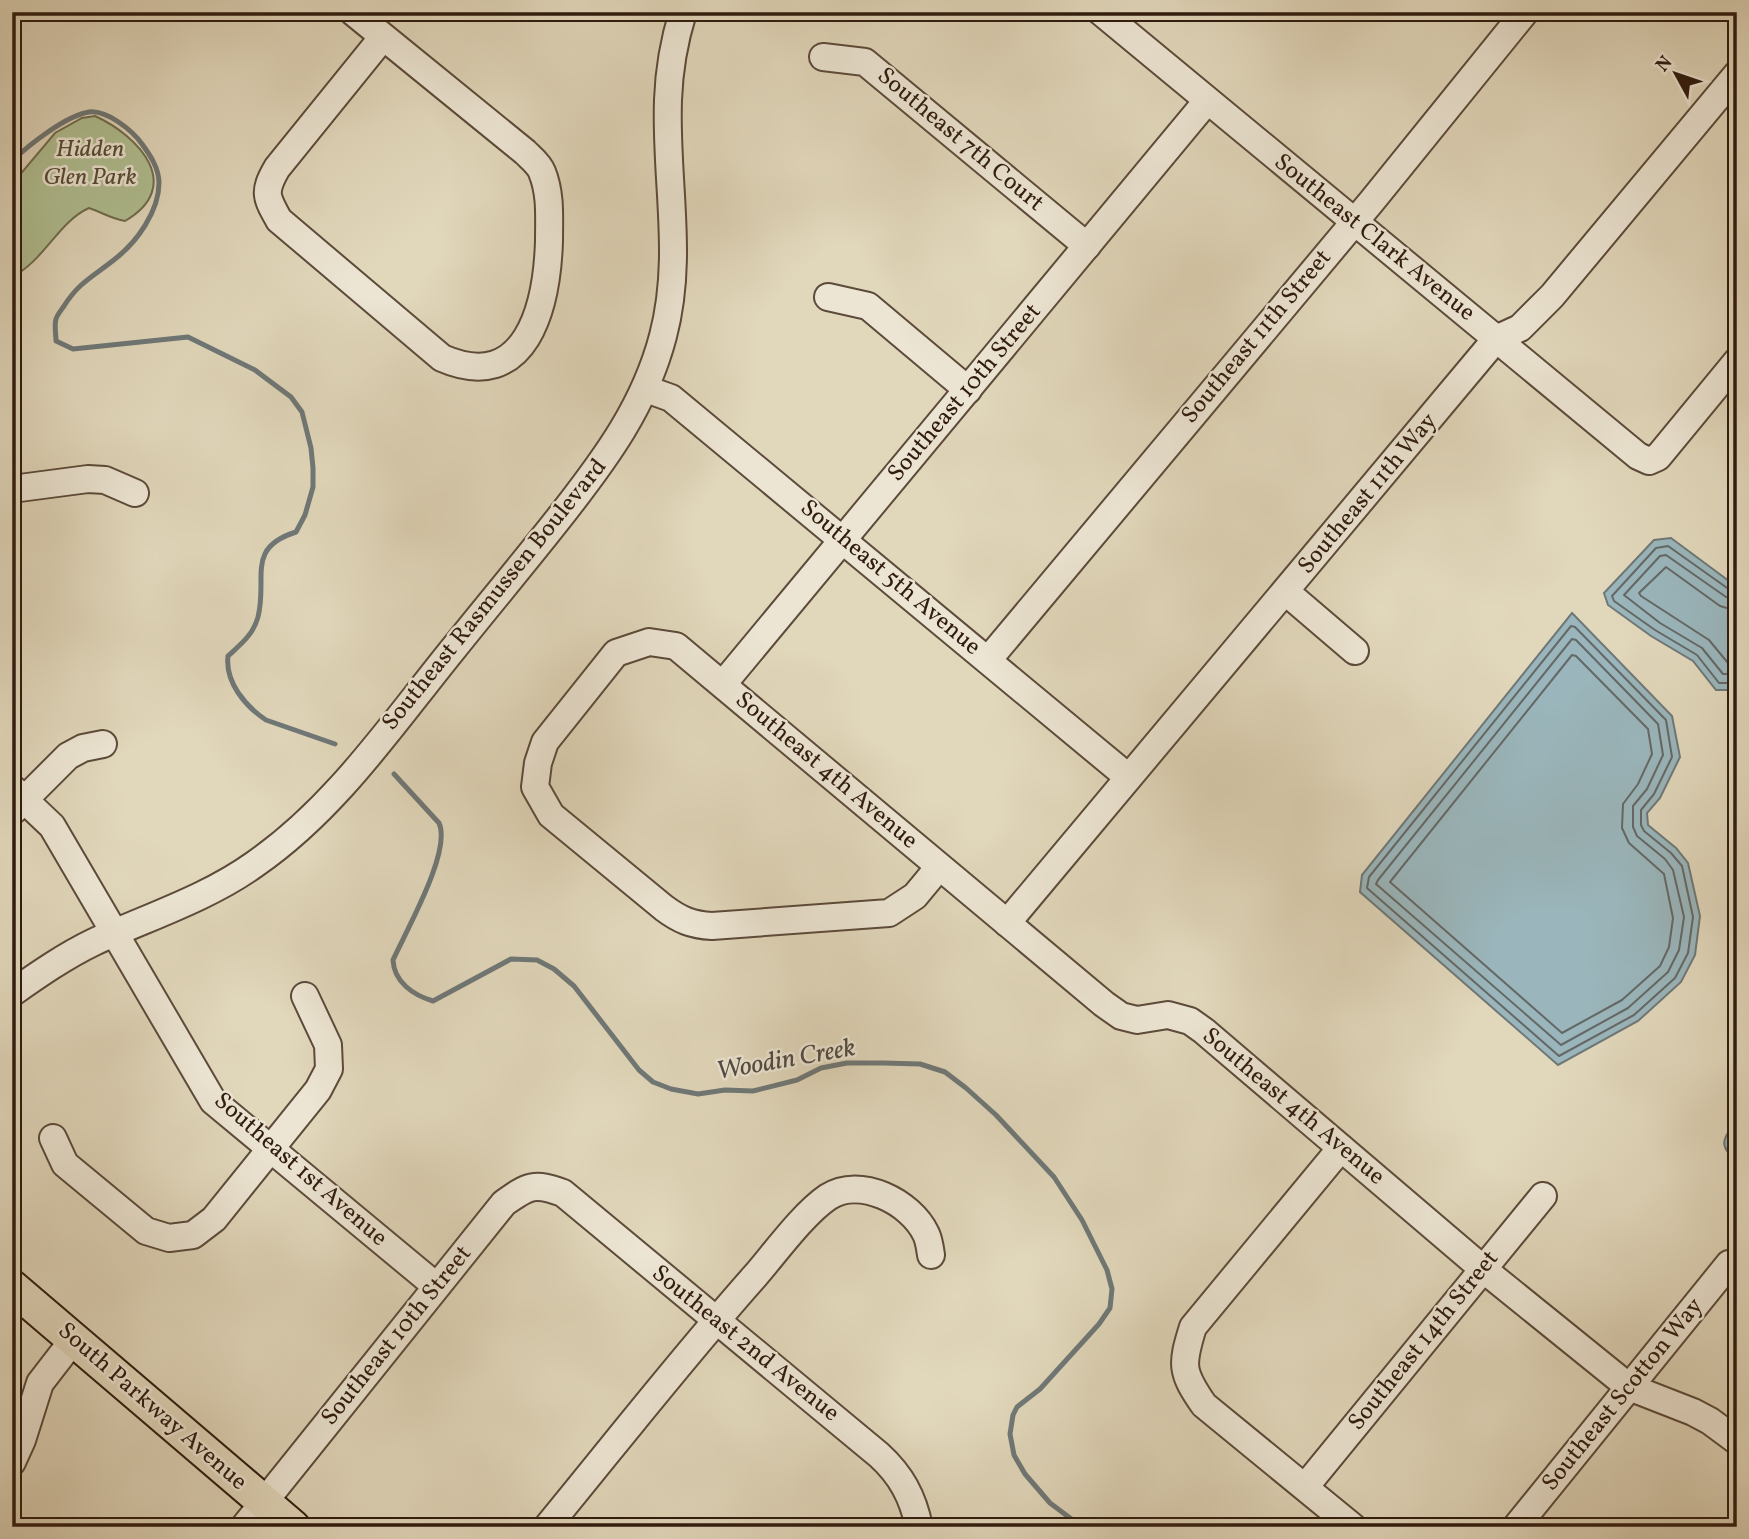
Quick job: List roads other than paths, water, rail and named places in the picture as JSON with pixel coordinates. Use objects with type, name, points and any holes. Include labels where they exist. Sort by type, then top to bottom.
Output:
[{"type":"main road","name":"South Parkway Avenue","points":[[12,1287],[74,1339],[254,1515],[293,1527]]},
{"type":"street","points":[[353,12],[525,152],[541,169],[548,190],[550,214],[548,259],[533,330],[519,349],[504,360],[480,368],[460,366],[442,358],[279,220],[267,198],[268,184],[277,168],[383,37]]},
{"type":"street","name":"Southeast Rasmussen Boulevard","points":[[12,993],[64,958],[236,878],[277,848],[321,808],[357,768],[574,499],[626,426],[646,389],[664,334],[673,280],[675,230],[669,159],[668,99],[672,56],[683,12]]},
{"type":"street","name":"Southeast Clark Avenue","points":[[1101,12],[1638,456],[1648,461],[1658,457],[1737,361]]},
{"type":"street","name":"Southeast 11th Street","points":[[988,660],[1372,201],[1525,12]]},
{"type":"street","name":"Southeast 7th Court","points":[[822,57],[865,62],[1087,246]]},
{"type":"street","name":"Southeast 11th Way","points":[[1007,923],[1496,339],[1520,328],[1552,296],[1737,74]]},
{"type":"street","name":"Southeast 10th Street","points":[[723,684],[1207,101]]},
{"type":"street","points":[[828,297],[868,306],[968,390]]},
{"type":"street","name":"Southeast 5th Avenue","points":[[646,389],[671,398],[1128,777]]},
{"type":"street","points":[[12,489],[88,478],[105,480],[135,493]]},
{"type":"street","points":[[1286,592],[1355,651]]},
{"type":"street","name":"Southeast 4th Avenue","points":[[939,867],[915,896],[889,913],[695,925],[678,919],[551,815],[535,787],[538,763],[545,742],[616,653],[649,642],[676,646],[1121,1016],[1138,1020],[1168,1015],[1190,1021],[1483,1269],[1629,1387],[1693,1412],[1737,1441]]},
{"type":"street","points":[[103,744],[83,748],[68,756],[17,800],[51,826],[115,932]]},
{"type":"street","name":"Southeast 1st Avenue","points":[[115,932],[213,1101],[436,1286]]},
{"type":"street","points":[[53,1138],[65,1164],[146,1231],[169,1238],[193,1235],[214,1219],[318,1090],[329,1069],[328,1045],[304,996]]},
{"type":"street","points":[[1341,1148],[1193,1327],[1184,1354],[1186,1380],[1204,1405],[1353,1527]]},
{"type":"street","name":"Southeast 10th Street","points":[[254,1515],[504,1203],[522,1190],[542,1185]]},
{"type":"street","name":"Southeast 2nd Avenue","points":[[542,1185],[563,1193],[892,1467],[911,1498],[919,1527]]},
{"type":"street","points":[[547,1527],[715,1321],[808,1215],[827,1198],[841,1191],[857,1188],[890,1198],[919,1222],[928,1237],[931,1255]]},
{"type":"street","name":"Southeast 14th Street","points":[[1305,1487],[1543,1196]]},
{"type":"street","name":"Southeast Scotton Way","points":[[1516,1527],[1729,1264]]},
{"type":"street","points":[[12,1462],[40,1383],[74,1339]]},
{"type":"water","points":[[1671,538],[1737,587],[1735,690],[1716,690],[1693,661],[1651,636],[1608,605],[1604,593],[1654,540]]},
{"type":"water","points":[[1572,613],[1672,716],[1680,757],[1660,798],[1647,813],[1648,825],[1676,848],[1688,863],[1700,916],[1695,955],[1681,982],[1638,1021],[1558,1065],[1360,892],[1362,875]]},
{"type":"water","points":[[1737,1121],[1736,1159],[1726,1150],[1724,1140]]},
{"type":"waterway","name":"Woodin Creek","points":[[12,161],[69,119],[96,112],[118,122],[132,133],[154,162],[157,172],[158,194],[151,215],[139,235],[123,252],[75,291],[56,319],[56,341],[73,349],[188,337],[255,370],[291,397],[302,412],[313,468],[313,487],[305,515],[296,532],[280,539],[264,556],[258,617],[250,634],[228,656],[228,666],[238,692],[251,708],[266,720],[335,744]]},
{"type":"waterway","name":"Woodin Creek","points":[[394,774],[439,823],[441,836],[434,871],[393,960],[401,981],[418,995],[433,1001],[511,959],[537,960],[554,969],[574,986],[639,1070],[653,1082],[671,1089],[698,1094],[725,1090],[753,1091],[797,1080],[821,1068],[847,1063],[920,1064],[945,1072],[966,1088],[996,1115],[1054,1177],[1082,1220],[1107,1270],[1112,1289],[1110,1308],[1099,1324],[1040,1389],[1017,1407],[1010,1434],[1014,1455],[1025,1474],[1050,1503],[1082,1527]]},
{"type":"park label","name":"Hidden Glen Park","points":[[90,164]]}]
